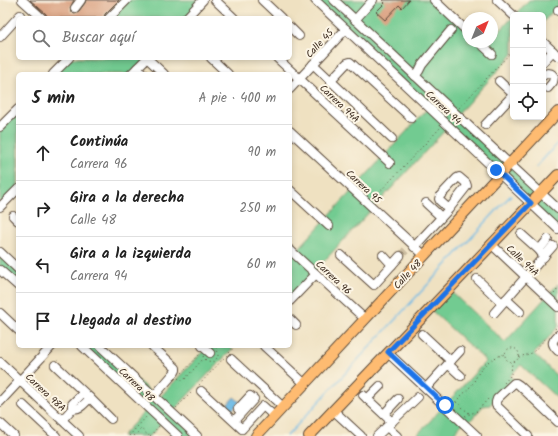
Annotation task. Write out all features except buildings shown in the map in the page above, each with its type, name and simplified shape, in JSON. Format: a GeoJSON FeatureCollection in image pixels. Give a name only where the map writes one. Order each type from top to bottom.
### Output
{"type":"FeatureCollection","features":[{"type":"Feature","properties":{"kind":"main road","name":"Calle 48"},"geometry":{"type":"LineString","coordinates":[[256,436],[558,112]]}},
{"type":"Feature","properties":{"kind":"main road"},"geometry":{"type":"LineString","coordinates":[[309,436],[558,175]]}},
{"type":"Feature","properties":{"kind":"street"},"geometry":{"type":"LineString","coordinates":[[22,0],[40,16]]}},
{"type":"Feature","properties":{"kind":"street"},"geometry":{"type":"LineString","coordinates":[[74,8],[82,0]]}},
{"type":"Feature","properties":{"kind":"street"},"geometry":{"type":"LineString","coordinates":[[111,16],[127,0]]}},
{"type":"Feature","properties":{"kind":"street"},"geometry":{"type":"LineString","coordinates":[[188,16],[203,0]]}},
{"type":"Feature","properties":{"kind":"street"},"geometry":{"type":"LineString","coordinates":[[215,0],[232,16]]}},
{"type":"Feature","properties":{"kind":"street"},"geometry":{"type":"LineString","coordinates":[[262,0],[279,16]]}},
{"type":"Feature","properties":{"kind":"street","name":"Carrera 94"},"geometry":{"type":"LineString","coordinates":[[315,0],[558,229]]}},
{"type":"Feature","properties":{"kind":"street","name":"Carrera 94"},"geometry":{"type":"LineString","coordinates":[[334,0],[541,194],[558,208]]}},
{"type":"Feature","properties":{"kind":"street"},"geometry":{"type":"LineString","coordinates":[[355,20],[373,0]]}},
{"type":"Feature","properties":{"kind":"street"},"geometry":{"type":"LineString","coordinates":[[434,0],[462,26]]}},
{"type":"Feature","properties":{"kind":"street"},"geometry":{"type":"LineString","coordinates":[[497,0],[510,12]]}},
{"type":"Feature","properties":{"kind":"street"},"geometry":{"type":"LineString","coordinates":[[0,37],[16,19]]}},
{"type":"Feature","properties":{"kind":"street"},"geometry":{"type":"LineString","coordinates":[[292,29],[299,36]]}},
{"type":"Feature","properties":{"kind":"street","name":"Calle 45"},"geometry":{"type":"LineString","coordinates":[[292,87],[346,29]]}},
{"type":"Feature","properties":{"kind":"street"},"geometry":{"type":"LineString","coordinates":[[414,76],[451,30]]}},
{"type":"Feature","properties":{"kind":"street"},"geometry":{"type":"LineString","coordinates":[[546,45],[556,53],[546,60]]}},
{"type":"Feature","properties":{"kind":"street"},"geometry":{"type":"LineString","coordinates":[[486,48],[492,54]]}},
{"type":"Feature","properties":{"kind":"street"},"geometry":{"type":"LineString","coordinates":[[55,72],[67,60]]}},
{"type":"Feature","properties":{"kind":"street"},"geometry":{"type":"LineString","coordinates":[[133,72],[145,60]]}},
{"type":"Feature","properties":{"kind":"street"},"geometry":{"type":"LineString","coordinates":[[149,60],[162,72]]}},
{"type":"Feature","properties":{"kind":"street"},"geometry":{"type":"LineString","coordinates":[[213,60],[226,72]]}},
{"type":"Feature","properties":{"kind":"street","name":"Carrera 94A"},"geometry":{"type":"LineString","coordinates":[[279,60],[292,72]]}},
{"type":"Feature","properties":{"kind":"street"},"geometry":{"type":"LineString","coordinates":[[330,81],[347,63],[350,62],[411,118]]}},
{"type":"Feature","properties":{"kind":"street"},"geometry":{"type":"LineString","coordinates":[[313,64],[392,139]]}},
{"type":"Feature","properties":{"kind":"street"},"geometry":{"type":"LineString","coordinates":[[137,68],[145,72]]}},
{"type":"Feature","properties":{"kind":"street","name":"Carrera 94A"},"geometry":{"type":"LineString","coordinates":[[292,72],[390,163]]}},
{"type":"Feature","properties":{"kind":"street"},"geometry":{"type":"LineString","coordinates":[[546,74],[549,72],[554,77],[554,81],[547,88]]}},
{"type":"Feature","properties":{"kind":"street"},"geometry":{"type":"LineString","coordinates":[[499,81],[510,91]]}},
{"type":"Feature","properties":{"kind":"street"},"geometry":{"type":"LineString","coordinates":[[485,125],[510,97]]}},
{"type":"Feature","properties":{"kind":"street"},"geometry":{"type":"LineString","coordinates":[[0,126],[16,111]]}},
{"type":"Feature","properties":{"kind":"street","name":"Carrera 95"},"geometry":{"type":"LineString","coordinates":[[292,133],[369,204],[411,247],[424,255]]}},
{"type":"Feature","properties":{"kind":"street"},"geometry":{"type":"LineString","coordinates":[[1,208],[16,191]]}},
{"type":"Feature","properties":{"kind":"street"},"geometry":{"type":"LineString","coordinates":[[292,192],[329,226]]}},
{"type":"Feature","properties":{"kind":"street"},"geometry":{"type":"LineString","coordinates":[[434,201],[445,213]]}},
{"type":"Feature","properties":{"kind":"street"},"geometry":{"type":"LineString","coordinates":[[426,203],[445,213]]}},
{"type":"Feature","properties":{"kind":"street"},"geometry":{"type":"LineString","coordinates":[[411,247],[445,213]]}},
{"type":"Feature","properties":{"kind":"street"},"geometry":{"type":"LineString","coordinates":[[521,234],[539,250],[544,257]]}},
{"type":"Feature","properties":{"kind":"street"},"geometry":{"type":"LineString","coordinates":[[539,250],[548,239]]}},
{"type":"Feature","properties":{"kind":"street","name":"Calle 94A"},"geometry":{"type":"LineString","coordinates":[[491,244],[558,307]]}},
{"type":"Feature","properties":{"kind":"street"},"geometry":{"type":"LineString","coordinates":[[494,313],[554,246]]}},
{"type":"Feature","properties":{"kind":"street"},"geometry":{"type":"LineString","coordinates":[[1,252],[16,267]]}},
{"type":"Feature","properties":{"kind":"street","name":"Carrera 96"},"geometry":{"type":"LineString","coordinates":[[292,252],[365,319]]}},
{"type":"Feature","properties":{"kind":"street"},"geometry":{"type":"LineString","coordinates":[[341,255],[374,285],[400,256]]}},
{"type":"Feature","properties":{"kind":"street"},"geometry":{"type":"LineString","coordinates":[[382,255],[392,265]]}},
{"type":"Feature","properties":{"kind":"street"},"geometry":{"type":"LineString","coordinates":[[0,270],[16,284]]}},
{"type":"Feature","properties":{"kind":"street"},"geometry":{"type":"LineString","coordinates":[[292,299],[316,274]]}},
{"type":"Feature","properties":{"kind":"street"},"geometry":{"type":"LineString","coordinates":[[476,279],[520,312]]}},
{"type":"Feature","properties":{"kind":"street"},"geometry":{"type":"LineString","coordinates":[[1,315],[16,328]]}},
{"type":"Feature","properties":{"kind":"street"},"geometry":{"type":"LineString","coordinates":[[555,333],[552,344],[558,351]]}},
{"type":"Feature","properties":{"kind":"street"},"geometry":{"type":"LineString","coordinates":[[422,334],[461,376]]}},
{"type":"Feature","properties":{"kind":"street"},"geometry":{"type":"LineString","coordinates":[[0,402],[50,348]]}},
{"type":"Feature","properties":{"kind":"street","name":"Carrera 98"},"geometry":{"type":"LineString","coordinates":[[84,348],[178,436]]}},
{"type":"Feature","properties":{"kind":"street","name":"Carrera 98"},"geometry":{"type":"LineString","coordinates":[[102,348],[196,436]]}},
{"type":"Feature","properties":{"kind":"street"},"geometry":{"type":"LineString","coordinates":[[154,348],[176,368],[177,374],[175,372],[154,396]]}},
{"type":"Feature","properties":{"kind":"street"},"geometry":{"type":"LineString","coordinates":[[266,348],[304,383]]}},
{"type":"Feature","properties":{"kind":"street"},"geometry":{"type":"LineString","coordinates":[[426,388],[460,351]]}},
{"type":"Feature","properties":{"kind":"street"},"geometry":{"type":"LineString","coordinates":[[388,352],[477,436]]}},
{"type":"Feature","properties":{"kind":"street"},"geometry":{"type":"LineString","coordinates":[[231,360],[283,407]]}},
{"type":"Feature","properties":{"kind":"street","name":"Carrera 98A"},"geometry":{"type":"LineString","coordinates":[[0,362],[79,436]]}},
{"type":"Feature","properties":{"kind":"street"},"geometry":{"type":"LineString","coordinates":[[54,365],[111,418]]}},
{"type":"Feature","properties":{"kind":"street"},"geometry":{"type":"LineString","coordinates":[[528,436],[496,406],[498,399],[514,383],[519,385],[558,422]]}},
{"type":"Feature","properties":{"kind":"street"},"geometry":{"type":"LineString","coordinates":[[380,386],[365,397],[384,414],[397,436]]}},
{"type":"Feature","properties":{"kind":"street"},"geometry":{"type":"LineString","coordinates":[[201,391],[242,429],[263,406],[274,416]]}},
{"type":"Feature","properties":{"kind":"street"},"geometry":{"type":"LineString","coordinates":[[62,420],[72,409],[72,404],[81,395]]}},
{"type":"Feature","properties":{"kind":"street"},"geometry":{"type":"LineString","coordinates":[[234,421],[254,400],[250,396],[238,409]]}},
{"type":"Feature","properties":{"kind":"street"},"geometry":{"type":"LineString","coordinates":[[377,436],[418,397]]}},
{"type":"Feature","properties":{"kind":"street"},"geometry":{"type":"LineString","coordinates":[[72,409],[79,408],[90,398]]}},
{"type":"Feature","properties":{"kind":"street"},"geometry":{"type":"LineString","coordinates":[[384,414],[398,399]]}},
{"type":"Feature","properties":{"kind":"street"},"geometry":{"type":"LineString","coordinates":[[23,405],[56,436]]}},
{"type":"Feature","properties":{"kind":"street"},"geometry":{"type":"LineString","coordinates":[[334,410],[361,436]]}},
{"type":"Feature","properties":{"kind":"street"},"geometry":{"type":"LineString","coordinates":[[0,422],[14,436]]}},
{"type":"Feature","properties":{"kind":"path"},"geometry":{"type":"LineString","coordinates":[[454,113],[510,53]]}},
{"type":"Feature","properties":{"kind":"path"},"geometry":{"type":"LineString","coordinates":[[369,204],[445,122]]}},
{"type":"Feature","properties":{"kind":"path"},"geometry":{"type":"LineString","coordinates":[[555,333],[558,325]]}},
{"type":"Feature","properties":{"kind":"path"},"geometry":{"type":"LineString","coordinates":[[512,362],[517,360],[519,357],[532,353],[547,337]]}},
{"type":"Feature","properties":{"kind":"path"},"geometry":{"type":"LineString","coordinates":[[175,409],[233,348]]}},
{"type":"Feature","properties":{"kind":"path"},"geometry":{"type":"LineString","coordinates":[[450,411],[456,401],[475,381],[479,371],[485,364],[506,354],[509,350],[514,349],[518,351],[519,357]]}},
{"type":"Feature","properties":{"kind":"path"},"geometry":{"type":"LineString","coordinates":[[177,374],[181,380],[184,380],[211,351]]}},
{"type":"Feature","properties":{"kind":"path"},"geometry":{"type":"LineString","coordinates":[[506,354],[507,360],[512,362]]}},
{"type":"Feature","properties":{"kind":"path"},"geometry":{"type":"LineString","coordinates":[[500,386],[511,375],[512,362]]}},
{"type":"Feature","properties":{"kind":"path"},"geometry":{"type":"LineString","coordinates":[[459,419],[477,411],[490,398]]}},
{"type":"Feature","properties":{"kind":"path"},"geometry":{"type":"LineString","coordinates":[[456,401],[470,414]]}},
{"type":"Feature","properties":{"kind":"path"},"geometry":{"type":"LineString","coordinates":[[129,436],[152,411]]}},
{"type":"Feature","properties":{"kind":"path"},"geometry":{"type":"LineString","coordinates":[[134,436],[141,429],[149,436],[159,426]]}},
{"type":"Feature","properties":{"kind":"green space"},"geometry":{"type":"Polygon","coordinates":[[[127,0],[203,0],[188,16],[111,16],[127,0]]]}},
{"type":"Feature","properties":{"kind":"green space"},"geometry":{"type":"Polygon","coordinates":[[[315,0],[434,0],[462,26],[462,48],[498,48],[498,33],[510,20],[510,57],[457,115],[558,209],[558,229],[449,126],[314,272],[292,299],[292,256],[429,107],[315,0]]]}},
{"type":"Feature","properties":{"kind":"green space"},"geometry":{"type":"Polygon","coordinates":[[[529,0],[558,0],[558,6],[546,19],[546,12],[518,12],[529,0]]]}},
{"type":"Feature","properties":{"kind":"green space"},"geometry":{"type":"Polygon","coordinates":[[[67,60],[145,60],[133,72],[55,72],[67,60]]]}},
{"type":"Feature","properties":{"kind":"green space"},"geometry":{"type":"Polygon","coordinates":[[[16,111],[16,191],[0,210],[0,127],[16,111]]]}},
{"type":"Feature","properties":{"kind":"green space"},"geometry":{"type":"Polygon","coordinates":[[[0,249],[16,267],[16,284],[0,270],[0,249]]]}},
{"type":"Feature","properties":{"kind":"green space"},"geometry":{"type":"Polygon","coordinates":[[[558,284],[558,327],[534,354],[558,377],[558,399],[521,365],[510,376],[513,379],[490,405],[483,406],[470,421],[463,423],[451,436],[416,436],[486,361],[430,309],[448,289],[505,342],[558,284]]]}},
{"type":"Feature","properties":{"kind":"green space"},"geometry":{"type":"Polygon","coordinates":[[[84,348],[102,348],[158,399],[206,348],[233,348],[172,412],[197,436],[178,436],[163,422],[150,436],[122,436],[148,408],[84,348]]]}},
{"type":"Feature","properties":{"kind":"water"},"geometry":{"type":"Polygon","coordinates":[[[234,397],[240,402],[232,410],[227,405],[234,397]]]}},
{"type":"Feature","properties":{"kind":"waterway"},"geometry":{"type":"LineString","coordinates":[[536,167],[558,143]]}},
{"type":"Feature","properties":{"kind":"waterway"},"geometry":{"type":"LineString","coordinates":[[287,436],[511,195]]}},
{"type":"Feature","properties":{"kind":"tunnel"},"geometry":{"type":"LineString","coordinates":[[400,256],[406,250]]}},
{"type":"Feature","properties":{"kind":"route"},"geometry":{"type":"LineString","coordinates":[[445,405],[388,352],[531,203],[496,170]]}}]}
